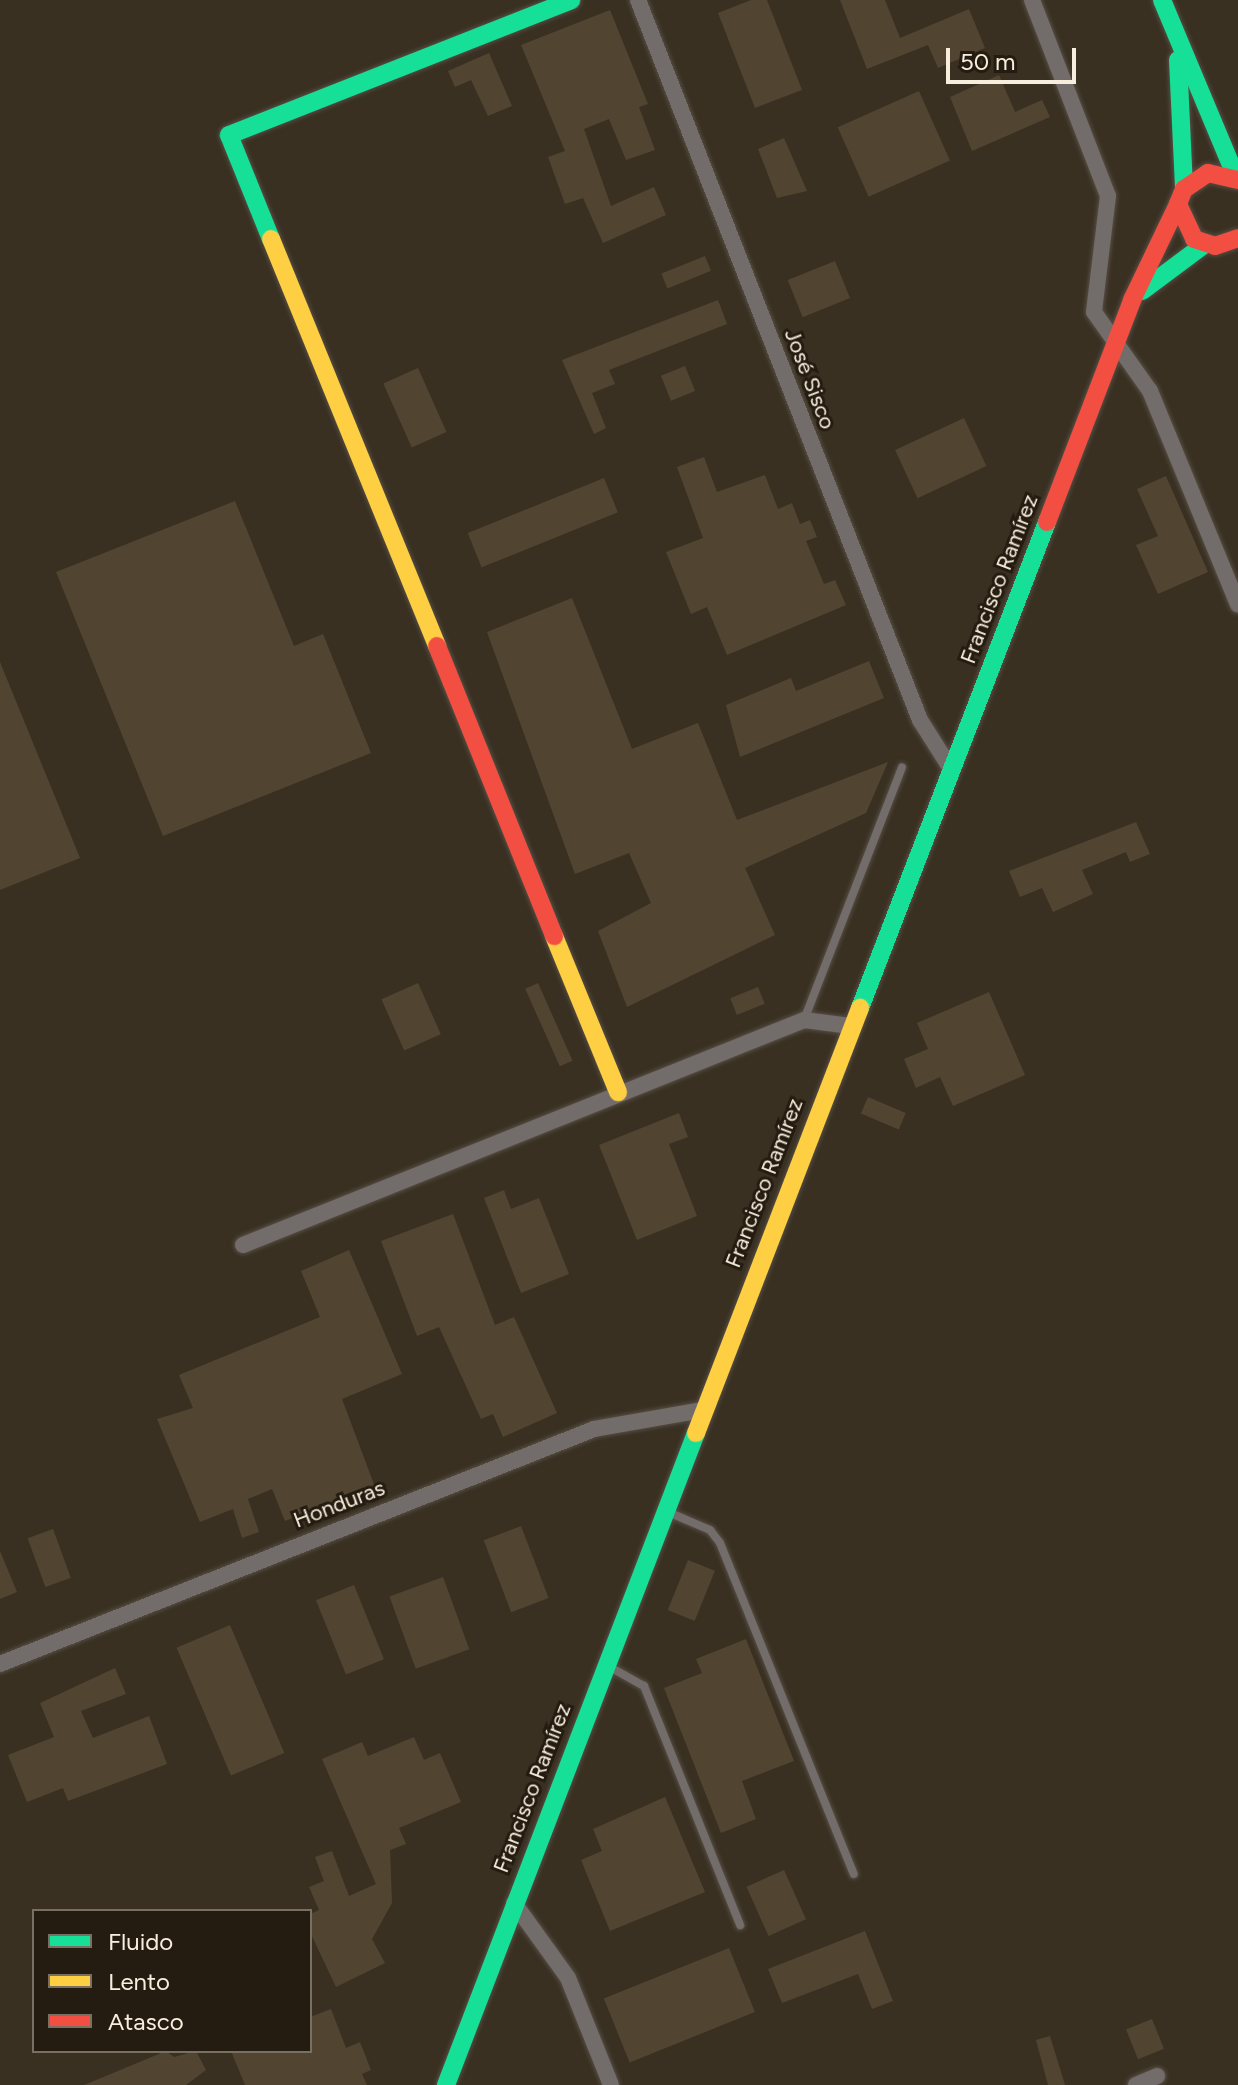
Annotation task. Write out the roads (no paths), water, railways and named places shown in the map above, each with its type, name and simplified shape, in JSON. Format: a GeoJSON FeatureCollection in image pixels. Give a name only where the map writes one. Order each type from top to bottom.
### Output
{"type":"FeatureCollection","features":[{"type":"Feature","properties":{"kind":"street"},"geometry":{"type":"LineString","coordinates":[[571,0],[229,135],[618,1092]]}},
{"type":"Feature","properties":{"kind":"street","name":"José Sisco"},"geometry":{"type":"LineString","coordinates":[[638,0],[920,720],[951,769]]}},
{"type":"Feature","properties":{"kind":"street"},"geometry":{"type":"LineString","coordinates":[[1032,0],[1108,196],[1094,312],[1115,347],[1150,391],[1238,605]]}},
{"type":"Feature","properties":{"kind":"street"},"geometry":{"type":"LineString","coordinates":[[1162,0],[1237,180]]}},
{"type":"Feature","properties":{"kind":"street"},"geometry":{"type":"LineString","coordinates":[[1173,27],[1187,134],[1181,197],[1185,229],[1205,244],[1234,244]]}},
{"type":"Feature","properties":{"kind":"street"},"geometry":{"type":"LineString","coordinates":[[1181,197],[1208,173],[1237,180]]}},
{"type":"Feature","properties":{"kind":"street","name":"Francisco Ramírez"},"geometry":{"type":"LineString","coordinates":[[446,2085],[663,1511],[1132,300],[1181,197]]}},
{"type":"Feature","properties":{"kind":"street","name":"Francisco Ramírez"},"geometry":{"type":"LineString","coordinates":[[1132,300],[1184,253],[1205,244]]}},
{"type":"Feature","properties":{"kind":"street"},"geometry":{"type":"LineString","coordinates":[[243,1245],[618,1092],[804,1020],[851,1026]]}},
{"type":"Feature","properties":{"kind":"street","name":"Honduras"},"geometry":{"type":"LineString","coordinates":[[0,1664],[594,1429],[702,1410]]}},
{"type":"Feature","properties":{"kind":"street"},"geometry":{"type":"LineString","coordinates":[[514,1903],[568,1978],[611,2085]]}},
{"type":"Feature","properties":{"kind":"street"},"geometry":{"type":"LineString","coordinates":[[1136,2085],[1157,2076]]}},
{"type":"Feature","properties":{"kind":"lane"},"geometry":{"type":"LineString","coordinates":[[804,1020],[902,767]]}},
{"type":"Feature","properties":{"kind":"lane"},"geometry":{"type":"LineString","coordinates":[[663,1511],[710,1530],[720,1543],[854,1874]]}},
{"type":"Feature","properties":{"kind":"lane"},"geometry":{"type":"LineString","coordinates":[[605,1665],[644,1686],[740,1925]]}}]}
